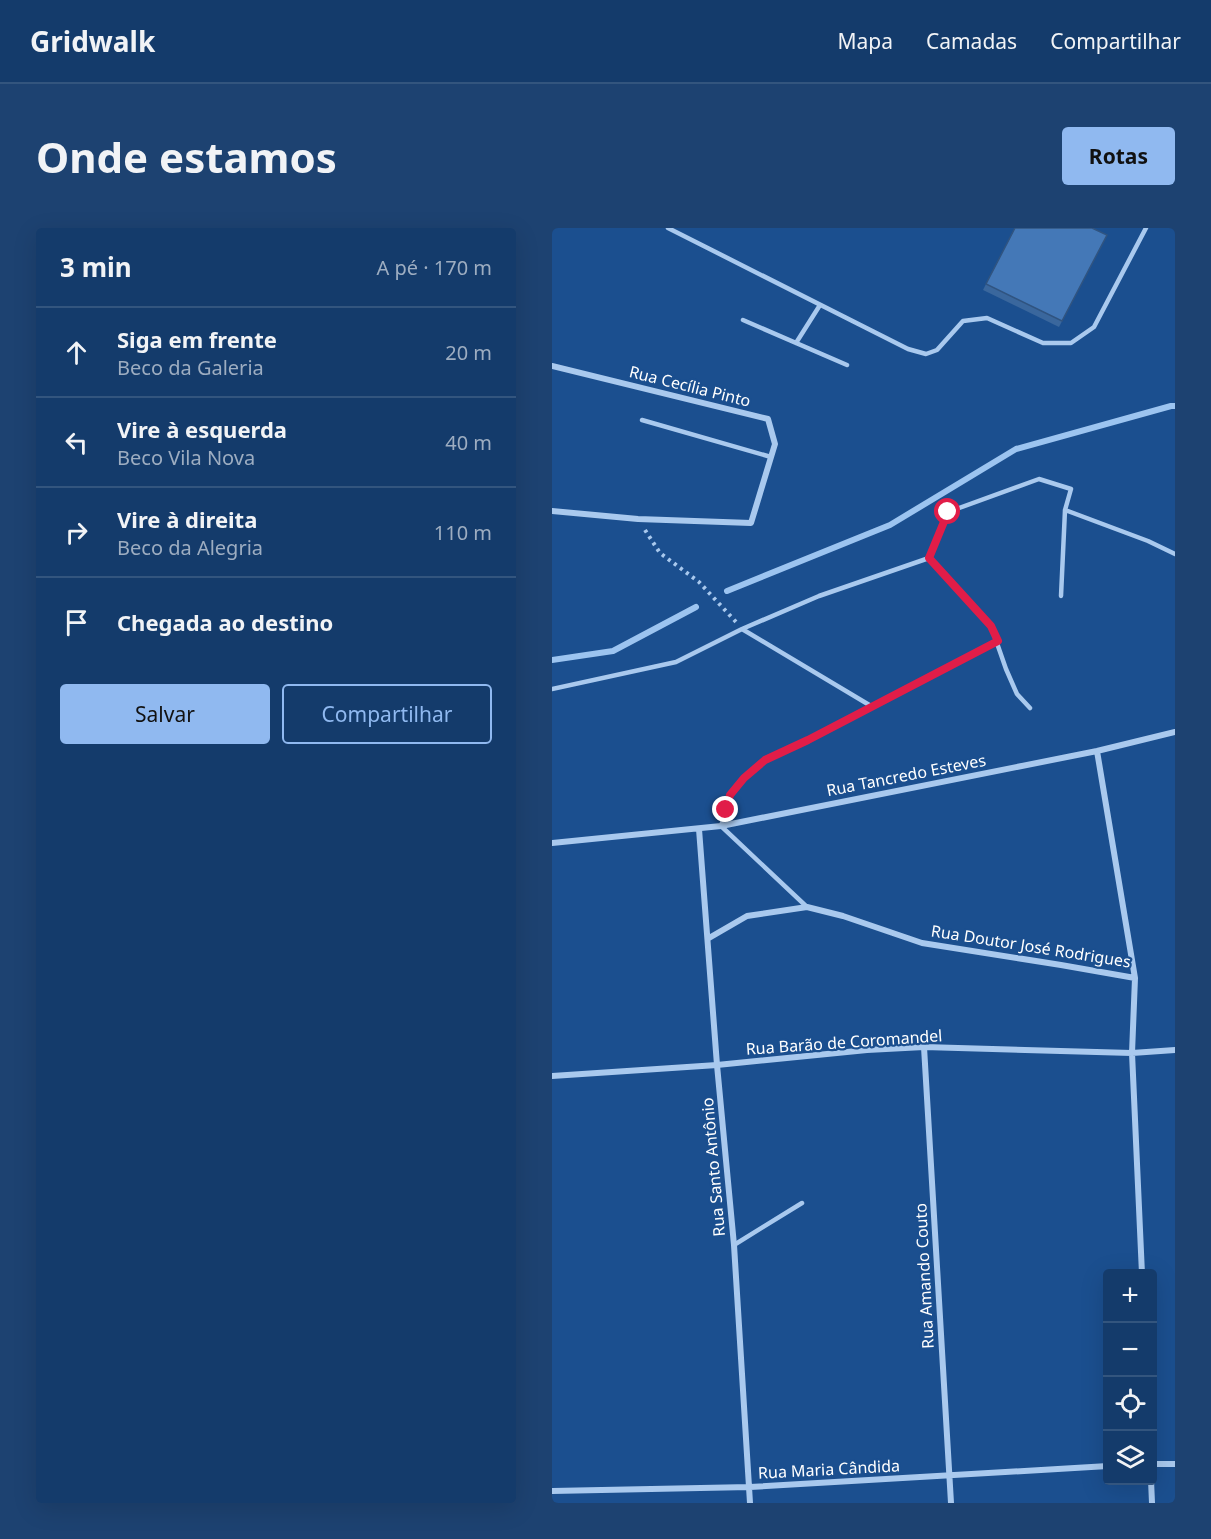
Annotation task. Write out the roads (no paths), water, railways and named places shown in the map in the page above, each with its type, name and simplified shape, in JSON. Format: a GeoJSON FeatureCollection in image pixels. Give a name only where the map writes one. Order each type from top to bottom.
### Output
{"type":"FeatureCollection","features":[{"type":"Feature","properties":{"kind":"street","name":"Rua Cecília Pinto"},"geometry":{"type":"LineString","coordinates":[[552,366],[768,419],[775,444],[751,523],[638,519],[552,511]]}},
{"type":"Feature","properties":{"kind":"street","name":"Rua Tancredo Esteves"},"geometry":{"type":"LineString","coordinates":[[552,843],[722,826],[1097,751],[1175,732]]}},
{"type":"Feature","properties":{"kind":"street","name":"Rua Doutor José Rodrigues"},"geometry":{"type":"LineString","coordinates":[[709,938],[747,916],[807,908],[843,916],[922,943],[1061,964],[1135,978],[1097,751]]}},
{"type":"Feature","properties":{"kind":"street","name":"Rua Santo Antônio"},"geometry":{"type":"LineString","coordinates":[[699,829],[717,1065],[734,1245],[750,1503]]}},
{"type":"Feature","properties":{"kind":"street"},"geometry":{"type":"LineString","coordinates":[[1135,978],[1132,1053],[1142,1269]]}},
{"type":"Feature","properties":{"kind":"street","name":"Rua Barão de Coromandel"},"geometry":{"type":"LineString","coordinates":[[552,1076],[717,1065],[867,1050],[924,1047],[1132,1053],[1175,1050]]}},
{"type":"Feature","properties":{"kind":"street","name":"Rua Amando Couto"},"geometry":{"type":"LineString","coordinates":[[924,1047],[951,1503]]}},
{"type":"Feature","properties":{"kind":"street"},"geometry":{"type":"LineString","coordinates":[[1157,1464],[1175,1464]]}},
{"type":"Feature","properties":{"kind":"street","name":"Rua Maria Cândida"},"geometry":{"type":"LineString","coordinates":[[552,1491],[750,1487],[1103,1466]]}},
{"type":"Feature","properties":{"kind":"street"},"geometry":{"type":"LineString","coordinates":[[1151,1485],[1152,1503]]}},
{"type":"Feature","properties":{"kind":"lane"},"geometry":{"type":"LineString","coordinates":[[668,228],[908,349],[926,354],[937,350],[963,321],[987,318],[1042,343],[1071,343],[1094,327],[1146,228]]}},
{"type":"Feature","properties":{"kind":"lane"},"geometry":{"type":"LineString","coordinates":[[796,343],[820,305]]}},
{"type":"Feature","properties":{"kind":"lane"},"geometry":{"type":"LineString","coordinates":[[743,320],[846,365]]}},
{"type":"Feature","properties":{"kind":"lane"},"geometry":{"type":"LineString","coordinates":[[642,420],[771,457]]}},
{"type":"Feature","properties":{"kind":"lane"},"geometry":{"type":"LineString","coordinates":[[552,689],[676,662],[742,628],[819,596],[929,558],[948,512],[1039,479],[1071,489],[1065,510],[1061,596]]}},
{"type":"Feature","properties":{"kind":"lane"},"geometry":{"type":"LineString","coordinates":[[1065,510],[1148,541],[1175,554]]}},
{"type":"Feature","properties":{"kind":"lane"},"geometry":{"type":"LineString","coordinates":[[929,558],[991,626],[1017,694],[1030,708]]}},
{"type":"Feature","properties":{"kind":"lane"},"geometry":{"type":"LineString","coordinates":[[742,628],[871,706]]}},
{"type":"Feature","properties":{"kind":"lane"},"geometry":{"type":"LineString","coordinates":[[807,908],[722,826],[730,795],[744,778],[765,760],[998,641]]}},
{"type":"Feature","properties":{"kind":"lane"},"geometry":{"type":"LineString","coordinates":[[734,1245],[802,1203]]}},
{"type":"Feature","properties":{"kind":"waterway"},"geometry":{"type":"LineString","coordinates":[[727,591],[890,525],[1016,449],[1175,406]]}},
{"type":"Feature","properties":{"kind":"waterway"},"geometry":{"type":"LineString","coordinates":[[552,660],[613,651],[696,607]]}}]}
